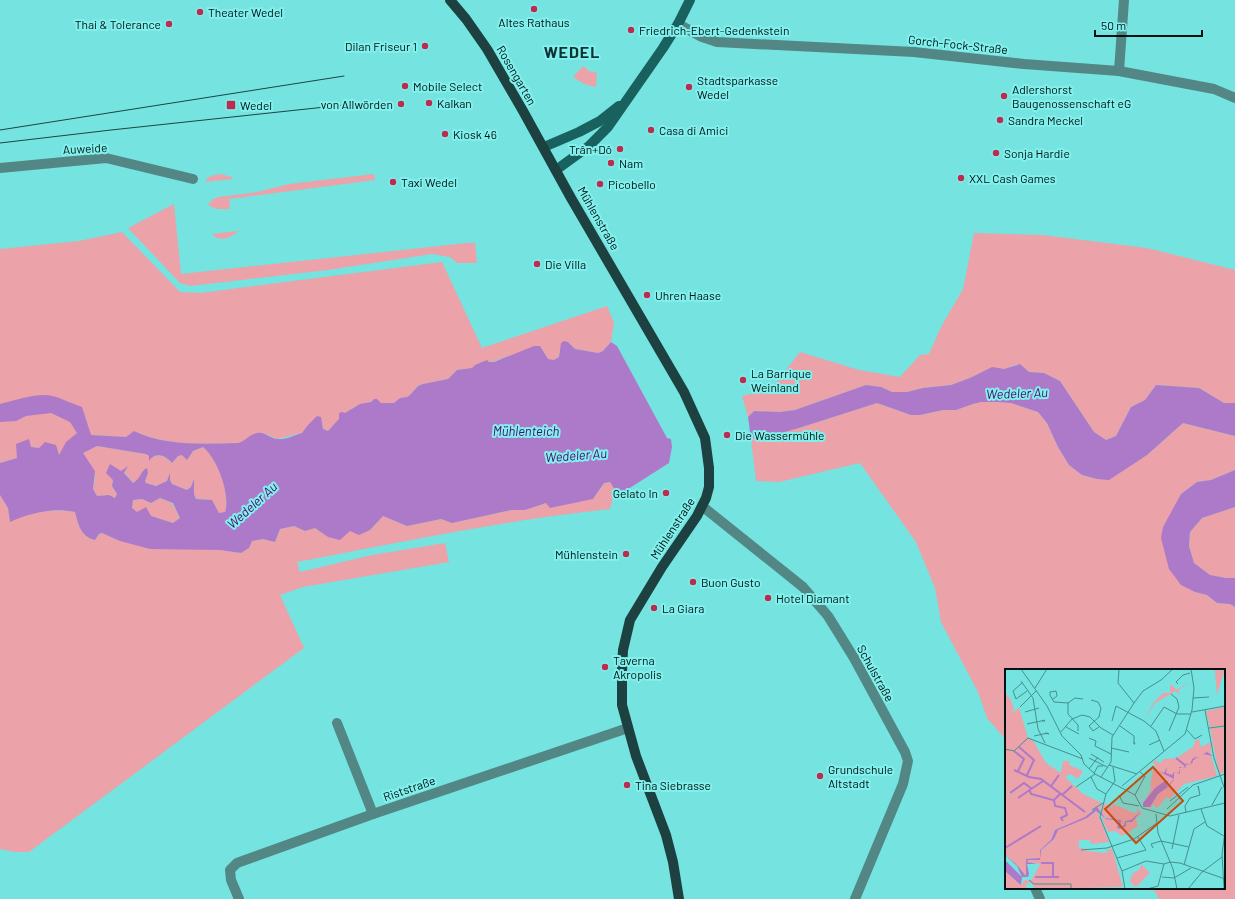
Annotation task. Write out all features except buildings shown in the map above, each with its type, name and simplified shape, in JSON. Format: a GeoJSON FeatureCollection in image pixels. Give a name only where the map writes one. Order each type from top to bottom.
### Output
{"type":"FeatureCollection","features":[{"type":"Feature","properties":{"kind":"main road","name":"Rosengarten"},"geometry":{"type":"LineString","coordinates":[[450,0],[466,19],[487,49],[544,147]]}},
{"type":"Feature","properties":{"kind":"main road","name":"Mühlenstraße"},"geometry":{"type":"LineString","coordinates":[[544,147],[571,198],[684,392],[705,438],[709,468],[709,487],[702,506],[697,516],[662,567],[630,620],[623,650],[622,705],[636,756],[666,835],[673,862],[679,899]]}},
{"type":"Feature","properties":{"kind":"street"},"geometry":{"type":"LineString","coordinates":[[556,170],[570,161],[601,135],[627,100],[678,24],[690,0]]}},
{"type":"Feature","properties":{"kind":"street"},"geometry":{"type":"LineString","coordinates":[[1119,71],[1124,0]]}},
{"type":"Feature","properties":{"kind":"street","name":"Gorch-Fock-Straße"},"geometry":{"type":"LineString","coordinates":[[678,24],[702,37],[717,42],[914,52],[1024,64],[1119,71],[1214,90],[1235,98]]}},
{"type":"Feature","properties":{"kind":"street"},"geometry":{"type":"LineString","coordinates":[[544,147],[600,121],[627,100]]}},
{"type":"Feature","properties":{"kind":"street","name":"Auweide"},"geometry":{"type":"LineString","coordinates":[[0,168],[106,158],[193,179]]}},
{"type":"Feature","properties":{"kind":"street","name":"Schulstraße"},"geometry":{"type":"LineString","coordinates":[[702,506],[804,587],[828,616],[854,658],[906,752],[908,761],[903,784],[854,899]]}},
{"type":"Feature","properties":{"kind":"street"},"geometry":{"type":"LineString","coordinates":[[337,723],[373,814]]}},
{"type":"Feature","properties":{"kind":"street","name":"Riststraße"},"geometry":{"type":"LineString","coordinates":[[239,899],[231,880],[230,870],[237,863],[373,814],[628,728]]}},
{"type":"Feature","properties":{"kind":"street"},"geometry":{"type":"LineString","coordinates":[[1035,889],[1040,899]]}},
{"type":"Feature","properties":{"kind":"shaded area"},"geometry":{"type":"Polygon","coordinates":[[[583,66],[589,71],[597,73],[596,87],[584,84],[573,77],[583,66]]]}},
{"type":"Feature","properties":{"kind":"shaded area"},"geometry":{"type":"Polygon","coordinates":[[[220,174],[232,177],[233,179],[205,182],[209,177],[220,174]]]}},
{"type":"Feature","properties":{"kind":"shaded area"},"geometry":{"type":"Polygon","coordinates":[[[374,174],[375,180],[229,199],[230,209],[216,209],[208,205],[213,199],[219,197],[257,192],[289,184],[374,174]]]}},
{"type":"Feature","properties":{"kind":"shaded area"},"geometry":{"type":"Polygon","coordinates":[[[174,204],[181,274],[467,243],[475,243],[477,263],[457,263],[450,257],[432,254],[328,270],[190,286],[180,283],[128,228],[174,204]]]}},
{"type":"Feature","properties":{"kind":"shaded area"},"geometry":{"type":"Polygon","coordinates":[[[239,231],[232,236],[222,239],[215,237],[212,234],[239,231]]]}},
{"type":"Feature","properties":{"kind":"shaded area"},"geometry":{"type":"Polygon","coordinates":[[[122,232],[180,292],[200,293],[442,262],[482,348],[607,306],[614,323],[611,342],[603,351],[598,353],[575,349],[569,343],[559,353],[559,357],[554,360],[548,359],[540,346],[473,368],[457,370],[448,379],[418,386],[410,395],[400,398],[394,403],[381,403],[374,399],[354,407],[328,431],[323,429],[322,422],[308,425],[302,433],[277,439],[266,434],[248,437],[244,442],[212,444],[171,442],[146,436],[134,431],[126,437],[91,435],[59,455],[40,448],[30,447],[29,439],[17,458],[0,463],[0,249],[79,241],[122,232]]]}},
{"type":"Feature","properties":{"kind":"shaded area"},"geometry":{"type":"Polygon","coordinates":[[[974,233],[1043,235],[1147,248],[1235,270],[1235,403],[1224,403],[1199,388],[1156,385],[1145,400],[1131,407],[1116,436],[1106,440],[1094,432],[1060,381],[1044,373],[1029,372],[1019,364],[1004,369],[984,371],[951,385],[923,388],[907,392],[892,392],[881,387],[866,385],[795,410],[780,412],[754,411],[748,417],[742,396],[771,389],[800,352],[859,370],[900,377],[920,355],[929,354],[941,327],[963,289],[974,233]]]}},
{"type":"Feature","properties":{"kind":"shaded area"},"geometry":{"type":"Polygon","coordinates":[[[981,402],[1011,403],[1038,412],[1047,423],[1058,447],[1069,465],[1082,475],[1097,479],[1147,455],[1183,423],[1235,436],[1235,470],[1211,480],[1197,482],[1181,494],[1195,592],[1207,595],[1217,603],[1230,604],[1235,607],[1235,899],[1159,899],[1154,889],[1225,889],[1225,669],[1005,669],[1005,739],[987,718],[978,692],[941,622],[935,588],[916,542],[860,463],[779,482],[756,481],[751,439],[762,434],[781,433],[877,403],[911,415],[920,415],[943,410],[956,410],[981,402]]]}},
{"type":"Feature","properties":{"kind":"shaded area"},"geometry":{"type":"Polygon","coordinates":[[[97,446],[146,454],[149,456],[149,460],[155,456],[161,456],[167,458],[172,463],[178,456],[182,455],[187,460],[193,451],[203,447],[214,459],[222,477],[226,496],[225,512],[219,514],[212,500],[197,499],[194,494],[193,481],[191,487],[187,490],[172,484],[170,475],[166,482],[161,485],[146,483],[145,481],[148,473],[143,470],[139,480],[133,483],[124,472],[128,466],[113,480],[112,486],[117,494],[115,498],[109,495],[97,496],[93,489],[95,478],[82,453],[97,446]]]}},
{"type":"Feature","properties":{"kind":"shaded area"},"geometry":{"type":"Polygon","coordinates":[[[611,482],[615,490],[610,509],[492,525],[297,562],[300,572],[372,555],[445,543],[449,562],[303,587],[280,595],[304,648],[29,852],[15,852],[0,849],[0,495],[8,508],[10,521],[42,512],[75,512],[83,533],[95,540],[99,534],[102,533],[120,541],[241,553],[249,548],[252,541],[263,539],[275,542],[280,529],[294,526],[305,531],[315,528],[328,537],[350,531],[370,530],[383,516],[407,526],[441,519],[452,523],[511,510],[525,510],[546,503],[593,499],[604,483],[611,482]]]}},
{"type":"Feature","properties":{"kind":"shaded area"},"geometry":{"type":"Polygon","coordinates":[[[160,498],[172,503],[180,518],[173,523],[137,512],[132,508],[133,500],[142,499],[151,503],[160,498]]]}},
{"type":"Feature","properties":{"kind":"shaded area"},"geometry":{"type":"Polygon","coordinates":[[[1235,507],[1235,578],[1210,575],[1194,563],[1189,546],[1190,532],[1202,518],[1235,507]]]}},
{"type":"Feature","properties":{"kind":"water","name":"Mühlenteich"},"geometry":{"type":"Polygon","coordinates":[[[564,341],[568,342],[575,349],[598,353],[603,351],[611,342],[617,346],[667,438],[671,439],[672,447],[669,463],[614,498],[615,490],[610,482],[604,483],[593,499],[550,508],[546,503],[525,510],[511,510],[452,523],[441,519],[407,526],[383,516],[370,530],[359,535],[350,531],[340,540],[328,537],[315,528],[305,531],[294,526],[280,529],[275,542],[263,539],[252,541],[249,548],[241,553],[220,550],[150,549],[120,541],[102,533],[99,534],[95,540],[83,533],[75,512],[58,510],[42,512],[10,522],[8,508],[0,495],[0,463],[17,458],[16,444],[29,439],[31,447],[39,448],[45,442],[56,445],[59,455],[66,442],[77,433],[70,422],[51,413],[26,416],[16,421],[0,422],[0,404],[11,401],[40,395],[50,395],[82,407],[91,435],[126,437],[134,431],[146,436],[171,442],[199,444],[238,443],[257,433],[265,434],[275,439],[281,439],[302,433],[317,416],[321,417],[323,429],[328,431],[339,419],[339,413],[345,413],[360,404],[371,402],[374,399],[377,399],[381,403],[394,403],[400,398],[410,395],[418,386],[448,379],[457,370],[472,368],[475,365],[487,360],[489,362],[494,362],[534,346],[540,346],[548,359],[554,360],[559,357],[561,343],[564,341]],[[97,446],[83,453],[95,471],[93,489],[97,496],[109,495],[115,498],[117,494],[112,486],[113,480],[106,473],[110,464],[121,471],[128,466],[124,473],[133,483],[147,468],[148,473],[145,481],[146,483],[156,486],[167,481],[170,473],[170,480],[172,484],[187,490],[191,487],[194,479],[194,494],[196,499],[212,500],[219,513],[225,512],[226,496],[222,477],[213,459],[203,447],[193,451],[187,460],[182,455],[178,456],[172,463],[167,458],[158,455],[149,461],[149,456],[146,454],[97,446]],[[160,498],[151,503],[142,499],[133,500],[132,508],[137,512],[146,507],[151,516],[173,523],[180,518],[173,503],[160,498]]]}},
{"type":"Feature","properties":{"kind":"water","name":"Wedeler Au"},"geometry":{"type":"Polygon","coordinates":[[[1020,364],[1029,372],[1044,373],[1060,381],[1094,432],[1106,440],[1116,436],[1131,407],[1145,400],[1156,385],[1199,388],[1224,403],[1235,403],[1235,436],[1183,423],[1147,455],[1109,480],[1097,479],[1082,475],[1069,465],[1058,447],[1047,423],[1038,412],[1011,403],[981,402],[956,410],[943,410],[920,415],[911,415],[877,403],[799,428],[781,433],[762,434],[751,439],[748,417],[754,411],[780,412],[795,410],[866,385],[881,387],[892,392],[907,392],[923,388],[951,385],[970,378],[992,367],[1004,369],[1020,364]]]}},
{"type":"Feature","properties":{"kind":"water"},"geometry":{"type":"Polygon","coordinates":[[[1235,470],[1235,507],[1202,518],[1190,532],[1189,546],[1194,563],[1210,575],[1235,578],[1235,607],[1230,604],[1217,603],[1207,595],[1195,592],[1181,585],[1169,569],[1161,538],[1163,527],[1181,494],[1197,482],[1211,480],[1235,470]]]}},
{"type":"Feature","properties":{"kind":"tram line"},"geometry":{"type":"LineString","coordinates":[[0,130],[344,76]]}},
{"type":"Feature","properties":{"kind":"tram line"},"geometry":{"type":"LineString","coordinates":[[0,143],[344,105]]}},
{"type":"Feature","properties":{"kind":"place","name":"Altes Rathaus"},"geometry":{"type":"Point","coordinates":[534,9]}},
{"type":"Feature","properties":{"kind":"place","name":"Theater Wedel"},"geometry":{"type":"Point","coordinates":[200,12]}},
{"type":"Feature","properties":{"kind":"place","name":"Thai & Tolerance"},"geometry":{"type":"Point","coordinates":[169,24]}},
{"type":"Feature","properties":{"kind":"place","name":"Friedrich-Ebert-Gedenkstein"},"geometry":{"type":"Point","coordinates":[631,30]}},
{"type":"Feature","properties":{"kind":"place","name":"Dilan Friseur 1"},"geometry":{"type":"Point","coordinates":[425,46]}},
{"type":"Feature","properties":{"kind":"place","name":"Mobile Select"},"geometry":{"type":"Point","coordinates":[405,86]}},
{"type":"Feature","properties":{"kind":"place","name":"Stadtsparkasse Wedel"},"geometry":{"type":"Point","coordinates":[689,87]}},
{"type":"Feature","properties":{"kind":"place","name":"Adlershorst Baugenossenschaft eG"},"geometry":{"type":"Point","coordinates":[1004,96]}},
{"type":"Feature","properties":{"kind":"place","name":"Kalkan"},"geometry":{"type":"Point","coordinates":[429,103]}},
{"type":"Feature","properties":{"kind":"place","name":"von Allwörden"},"geometry":{"type":"Point","coordinates":[401,104]}},
{"type":"Feature","properties":{"kind":"place","name":"Wedel"},"geometry":{"type":"Point","coordinates":[231,105]}},
{"type":"Feature","properties":{"kind":"place","name":"Sandra Meckel"},"geometry":{"type":"Point","coordinates":[1000,120]}},
{"type":"Feature","properties":{"kind":"place","name":"Casa di Amici"},"geometry":{"type":"Point","coordinates":[651,130]}},
{"type":"Feature","properties":{"kind":"place","name":"Kiosk 46"},"geometry":{"type":"Point","coordinates":[445,134]}},
{"type":"Feature","properties":{"kind":"place","name":"Trân+Dô"},"geometry":{"type":"Point","coordinates":[620,149]}},
{"type":"Feature","properties":{"kind":"place","name":"Sonja Hardie"},"geometry":{"type":"Point","coordinates":[996,153]}},
{"type":"Feature","properties":{"kind":"place","name":"Nam"},"geometry":{"type":"Point","coordinates":[611,163]}},
{"type":"Feature","properties":{"kind":"place","name":"XXL Cash Games"},"geometry":{"type":"Point","coordinates":[961,178]}},
{"type":"Feature","properties":{"kind":"place","name":"Taxi Wedel"},"geometry":{"type":"Point","coordinates":[393,182]}},
{"type":"Feature","properties":{"kind":"place","name":"Picobello"},"geometry":{"type":"Point","coordinates":[600,184]}},
{"type":"Feature","properties":{"kind":"place","name":"Die Villa"},"geometry":{"type":"Point","coordinates":[537,264]}},
{"type":"Feature","properties":{"kind":"place","name":"Uhren Haase"},"geometry":{"type":"Point","coordinates":[647,295]}},
{"type":"Feature","properties":{"kind":"place","name":"La Barrique Weinland"},"geometry":{"type":"Point","coordinates":[743,380]}},
{"type":"Feature","properties":{"kind":"place","name":"Die Wassermühle"},"geometry":{"type":"Point","coordinates":[727,435]}},
{"type":"Feature","properties":{"kind":"place","name":"Gelato In"},"geometry":{"type":"Point","coordinates":[666,493]}},
{"type":"Feature","properties":{"kind":"place","name":"Mühlenstein"},"geometry":{"type":"Point","coordinates":[626,554]}},
{"type":"Feature","properties":{"kind":"place","name":"Buon Gusto"},"geometry":{"type":"Point","coordinates":[693,582]}},
{"type":"Feature","properties":{"kind":"place","name":"Hotel Diamant"},"geometry":{"type":"Point","coordinates":[768,598]}},
{"type":"Feature","properties":{"kind":"place","name":"La Giara"},"geometry":{"type":"Point","coordinates":[654,608]}},
{"type":"Feature","properties":{"kind":"place","name":"Taverna Akropolis"},"geometry":{"type":"Point","coordinates":[605,667]}},
{"type":"Feature","properties":{"kind":"place","name":"Grundschule Altstadt"},"geometry":{"type":"Point","coordinates":[820,776]}},
{"type":"Feature","properties":{"kind":"place","name":"Tina Siebrasse"},"geometry":{"type":"Point","coordinates":[627,785]}},
{"type":"Feature","properties":{"kind":"district","name":"WEDEL"},"geometry":{"type":"Point","coordinates":[572,51]}}]}
